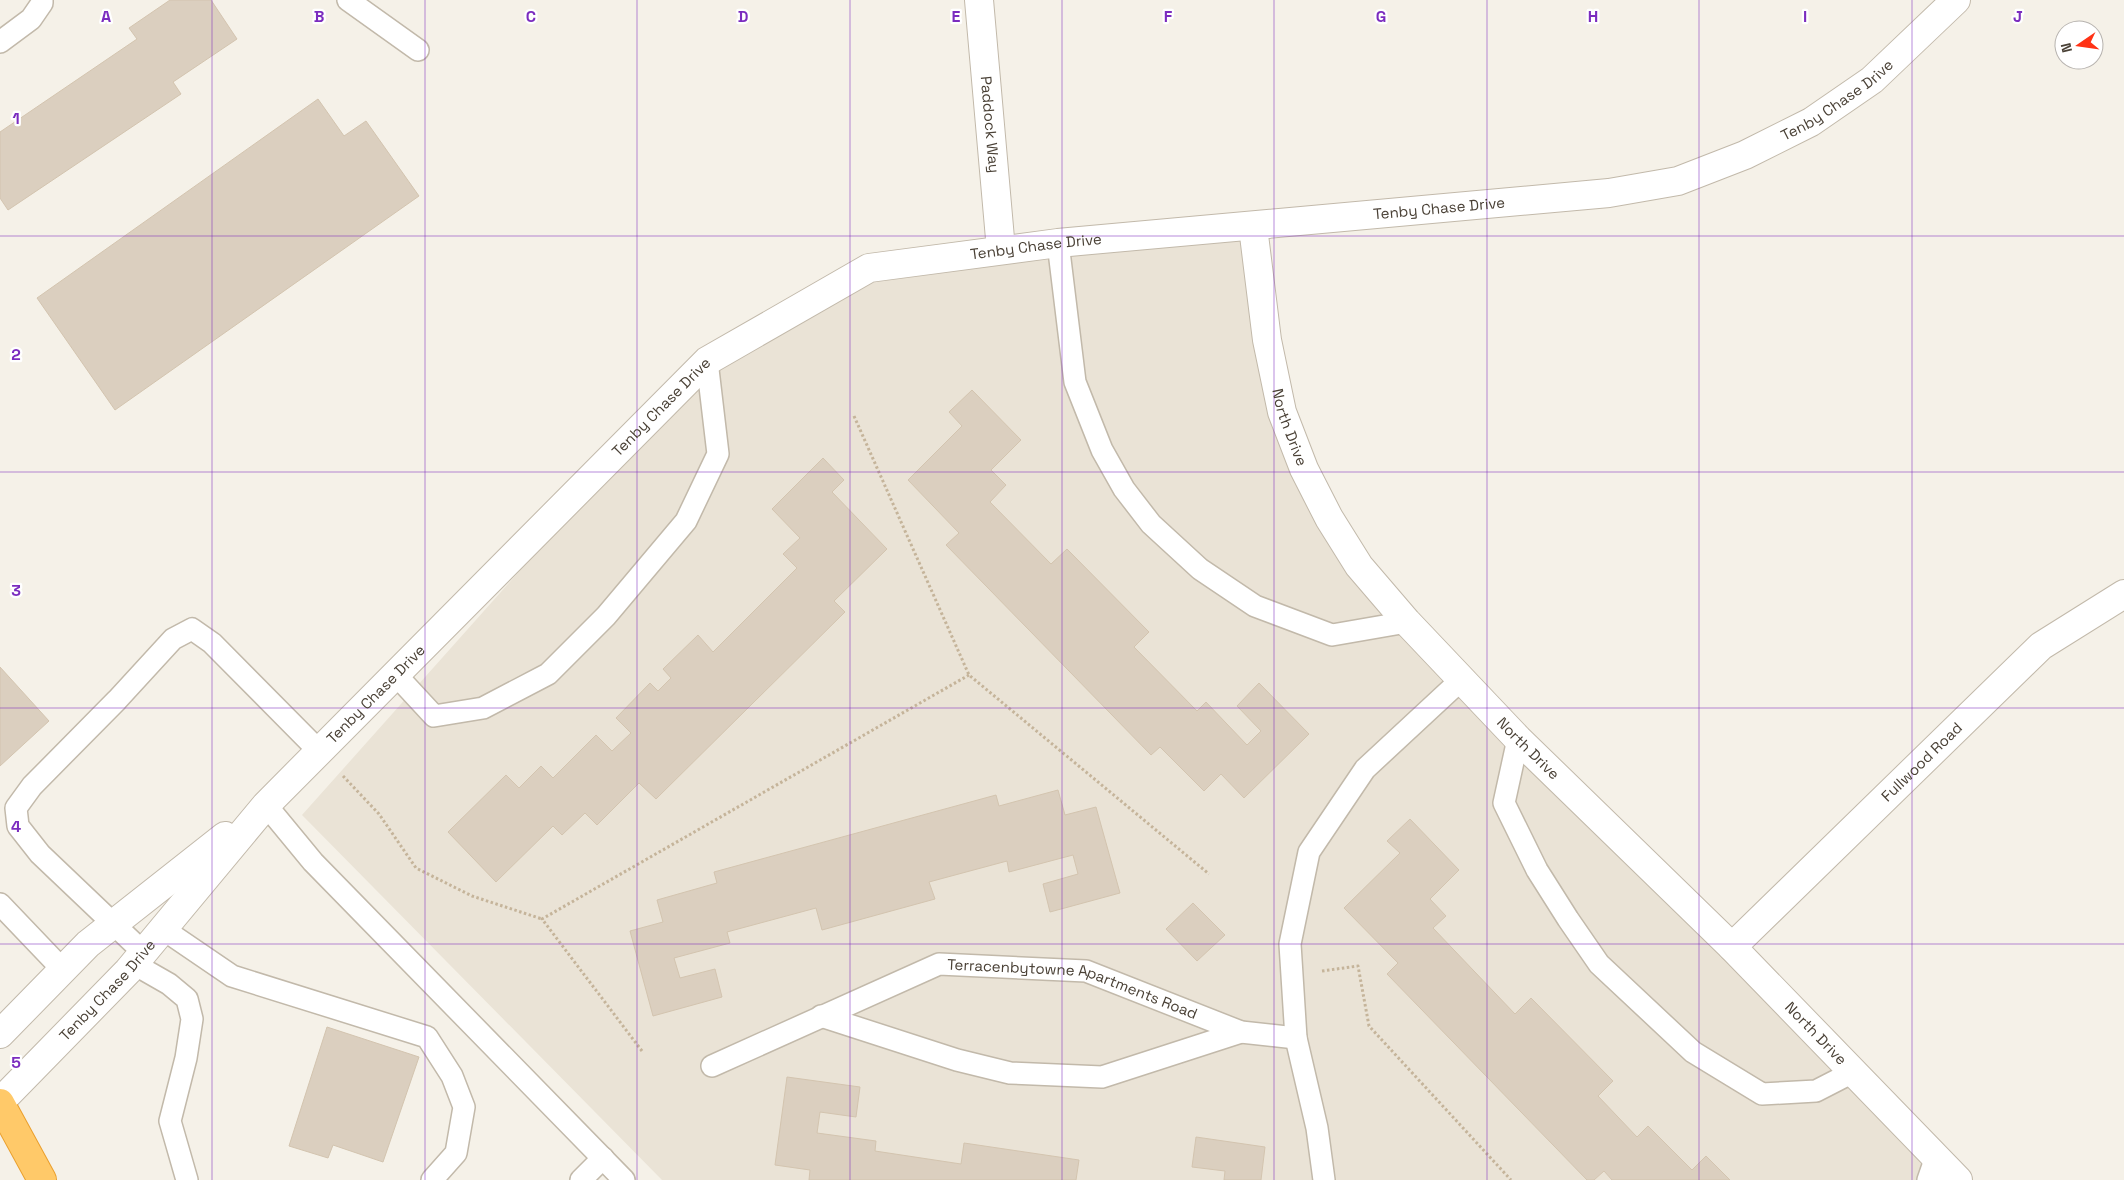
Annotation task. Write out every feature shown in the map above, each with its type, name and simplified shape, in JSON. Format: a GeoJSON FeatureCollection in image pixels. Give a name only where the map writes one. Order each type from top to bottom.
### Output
{"type":"FeatureCollection","features":[{"type":"Feature","properties":{"kind":"highway"},"geometry":{"type":"LineString","coordinates":[[0,1103],[42,1180]]}},
{"type":"Feature","properties":{"kind":"street","name":"Paddock Way"},"geometry":{"type":"LineString","coordinates":[[979,0],[1001,250]]}},
{"type":"Feature","properties":{"kind":"street","name":"Tenby Chase Drive"},"geometry":{"type":"LineString","coordinates":[[0,1103],[138,958],[266,805],[707,361],[869,268],[1058,243],[1609,194],[1678,181],[1745,155],[1811,122],[1872,80],[1956,0]]}},
{"type":"Feature","properties":{"kind":"street","name":"North Drive"},"geometry":{"type":"LineString","coordinates":[[1253,227],[1267,340],[1282,412],[1304,469],[1329,518],[1359,566],[1407,622],[1518,739],[1732,947],[1853,1072],[1932,1168],[1958,1180]]}},
{"type":"Feature","properties":{"kind":"street","name":"Fullwood Road"},"geometry":{"type":"LineString","coordinates":[[1732,947],[2041,646],[2124,594]]}},
{"type":"Feature","properties":{"kind":"street","name":"Tenby Chase Drive"},"geometry":{"type":"LineString","coordinates":[[1,1030],[88,944],[266,805]]}},
{"type":"Feature","properties":{"kind":"lane"},"geometry":{"type":"LineString","coordinates":[[0,42],[31,19],[42,3],[42,0]]}},
{"type":"Feature","properties":{"kind":"lane"},"geometry":{"type":"LineString","coordinates":[[348,0],[418,50]]}},
{"type":"Feature","properties":{"kind":"lane"},"geometry":{"type":"LineString","coordinates":[[1058,243],[1075,382],[1102,450],[1124,489],[1151,524],[1200,568],[1255,606],[1332,635],[1407,622]]}},
{"type":"Feature","properties":{"kind":"lane"},"geometry":{"type":"LineString","coordinates":[[396,675],[434,716],[483,708],[548,674],[606,616],[686,521],[718,454],[707,361]]}},
{"type":"Feature","properties":{"kind":"lane"},"geometry":{"type":"LineString","coordinates":[[187,1180],[170,1121],[186,1058],[192,1019],[187,999],[138,958],[114,923],[40,854],[18,826],[16,808],[32,786],[117,700],[173,639],[192,629],[212,643],[320,752]]}},
{"type":"Feature","properties":{"kind":"lane"},"geometry":{"type":"LineString","coordinates":[[1324,1180],[1317,1128],[1296,1038],[1290,944],[1309,852],[1365,769],[1462,679]]}},
{"type":"Feature","properties":{"kind":"lane"},"geometry":{"type":"LineString","coordinates":[[1518,739],[1504,804],[1537,870],[1599,964],[1693,1052],[1762,1094],[1816,1091],[1853,1072]]}},
{"type":"Feature","properties":{"kind":"lane"},"geometry":{"type":"LineString","coordinates":[[266,805],[313,862],[624,1180]]}},
{"type":"Feature","properties":{"kind":"lane"},"geometry":{"type":"LineString","coordinates":[[0,904],[63,970]]}},
{"type":"Feature","properties":{"kind":"lane"},"geometry":{"type":"LineString","coordinates":[[163,929],[232,976],[427,1037],[452,1076],[464,1107],[456,1153],[432,1180]]}},
{"type":"Feature","properties":{"kind":"lane","name":"Terracenbytowne Apartments Road"},"geometry":{"type":"LineString","coordinates":[[712,1066],[939,964],[1086,972],[1242,1032],[1296,1038]]}},
{"type":"Feature","properties":{"kind":"lane","name":"Terracenbytowne Apartments Road"},"geometry":{"type":"LineString","coordinates":[[821,1016],[957,1060],[1010,1073],[1102,1077],[1242,1032]]}},
{"type":"Feature","properties":{"kind":"lane"},"geometry":{"type":"LineString","coordinates":[[581,1180],[603,1158]]}},
{"type":"Feature","properties":{"kind":"path"},"geometry":{"type":"LineString","coordinates":[[854,416],[969,675],[1209,874]]}},
{"type":"Feature","properties":{"kind":"path"},"geometry":{"type":"LineString","coordinates":[[542,919],[969,675]]}},
{"type":"Feature","properties":{"kind":"path"},"geometry":{"type":"LineString","coordinates":[[320,752],[379,814],[416,868],[472,896],[542,919],[642,1051]]}},
{"type":"Feature","properties":{"kind":"path"},"geometry":{"type":"LineString","coordinates":[[1292,975],[1358,966],[1369,1026],[1511,1180]]}},
{"type":"Feature","properties":{"kind":"shaded area"},"geometry":{"type":"Polygon","coordinates":[[[1253,227],[1267,340],[1329,518],[1462,679],[1958,1180],[662,1180],[302,815],[707,361],[869,268],[1253,227]]]}},
{"type":"Feature","properties":{"kind":"building"},"geometry":{"type":"Polygon","coordinates":[[[170,0],[211,0],[237,39],[173,82],[181,94],[8,210],[0,198],[0,132],[137,39],[129,28],[170,0]]]}},
{"type":"Feature","properties":{"kind":"building"},"geometry":{"type":"Polygon","coordinates":[[[318,99],[344,136],[366,121],[419,196],[115,410],[37,298],[318,99]]]}},
{"type":"Feature","properties":{"kind":"building"},"geometry":{"type":"Polygon","coordinates":[[[972,390],[1021,440],[991,470],[1006,485],[990,502],[1051,564],[1067,549],[1149,632],[1134,647],[1197,711],[1206,702],[1247,745],[1261,731],[1237,706],[1259,683],[1309,734],[1244,798],[1221,774],[1204,791],[1160,747],[1151,755],[946,545],[959,533],[908,480],[962,426],[949,412],[972,390]]]}},
{"type":"Feature","properties":{"kind":"building"},"geometry":{"type":"Polygon","coordinates":[[[823,458],[844,480],[832,492],[887,549],[834,601],[845,612],[656,799],[639,783],[597,825],[585,813],[562,835],[553,826],[496,882],[448,832],[506,775],[519,788],[541,766],[553,778],[596,735],[612,751],[631,733],[616,718],[650,683],[658,691],[671,678],[663,669],[698,635],[713,652],[797,568],[783,554],[800,538],[772,509],[823,458]]]}},
{"type":"Feature","properties":{"kind":"building"},"geometry":{"type":"Polygon","coordinates":[[[0,667],[49,721],[0,766],[0,667]]]}},
{"type":"Feature","properties":{"kind":"building"},"geometry":{"type":"Polygon","coordinates":[[[1058,790],[1065,815],[1096,807],[1120,893],[1050,912],[1043,884],[1078,874],[1073,855],[1009,872],[1007,861],[929,882],[935,899],[822,930],[816,908],[727,932],[730,943],[674,958],[680,978],[715,969],[722,997],[653,1016],[630,931],[663,922],[657,900],[717,883],[714,872],[996,795],[999,806],[1058,790]]]}},
{"type":"Feature","properties":{"kind":"building"},"geometry":{"type":"Polygon","coordinates":[[[1410,819],[1459,870],[1430,899],[1446,916],[1433,928],[1515,1014],[1531,998],[1613,1081],[1598,1096],[1637,1137],[1648,1126],[1692,1170],[1706,1156],[1730,1180],[1612,1180],[1604,1171],[1594,1180],[1587,1180],[1387,974],[1398,963],[1344,908],[1400,853],[1387,841],[1410,819]]]}},
{"type":"Feature","properties":{"kind":"building"},"geometry":{"type":"Polygon","coordinates":[[[1193,903],[1225,935],[1197,961],[1166,929],[1193,903]]]}},
{"type":"Feature","properties":{"kind":"building"},"geometry":{"type":"Polygon","coordinates":[[[327,1027],[419,1057],[383,1162],[333,1145],[328,1158],[289,1146],[327,1027]]]}},
{"type":"Feature","properties":{"kind":"building"},"geometry":{"type":"Polygon","coordinates":[[[787,1077],[860,1087],[856,1117],[820,1112],[817,1133],[876,1141],[875,1151],[961,1164],[964,1143],[1079,1160],[1076,1180],[809,1180],[810,1170],[775,1165],[787,1077]]]}},
{"type":"Feature","properties":{"kind":"building"},"geometry":{"type":"Polygon","coordinates":[[[1196,1137],[1265,1147],[1261,1180],[1224,1180],[1225,1171],[1192,1167],[1196,1137]]]}}]}
